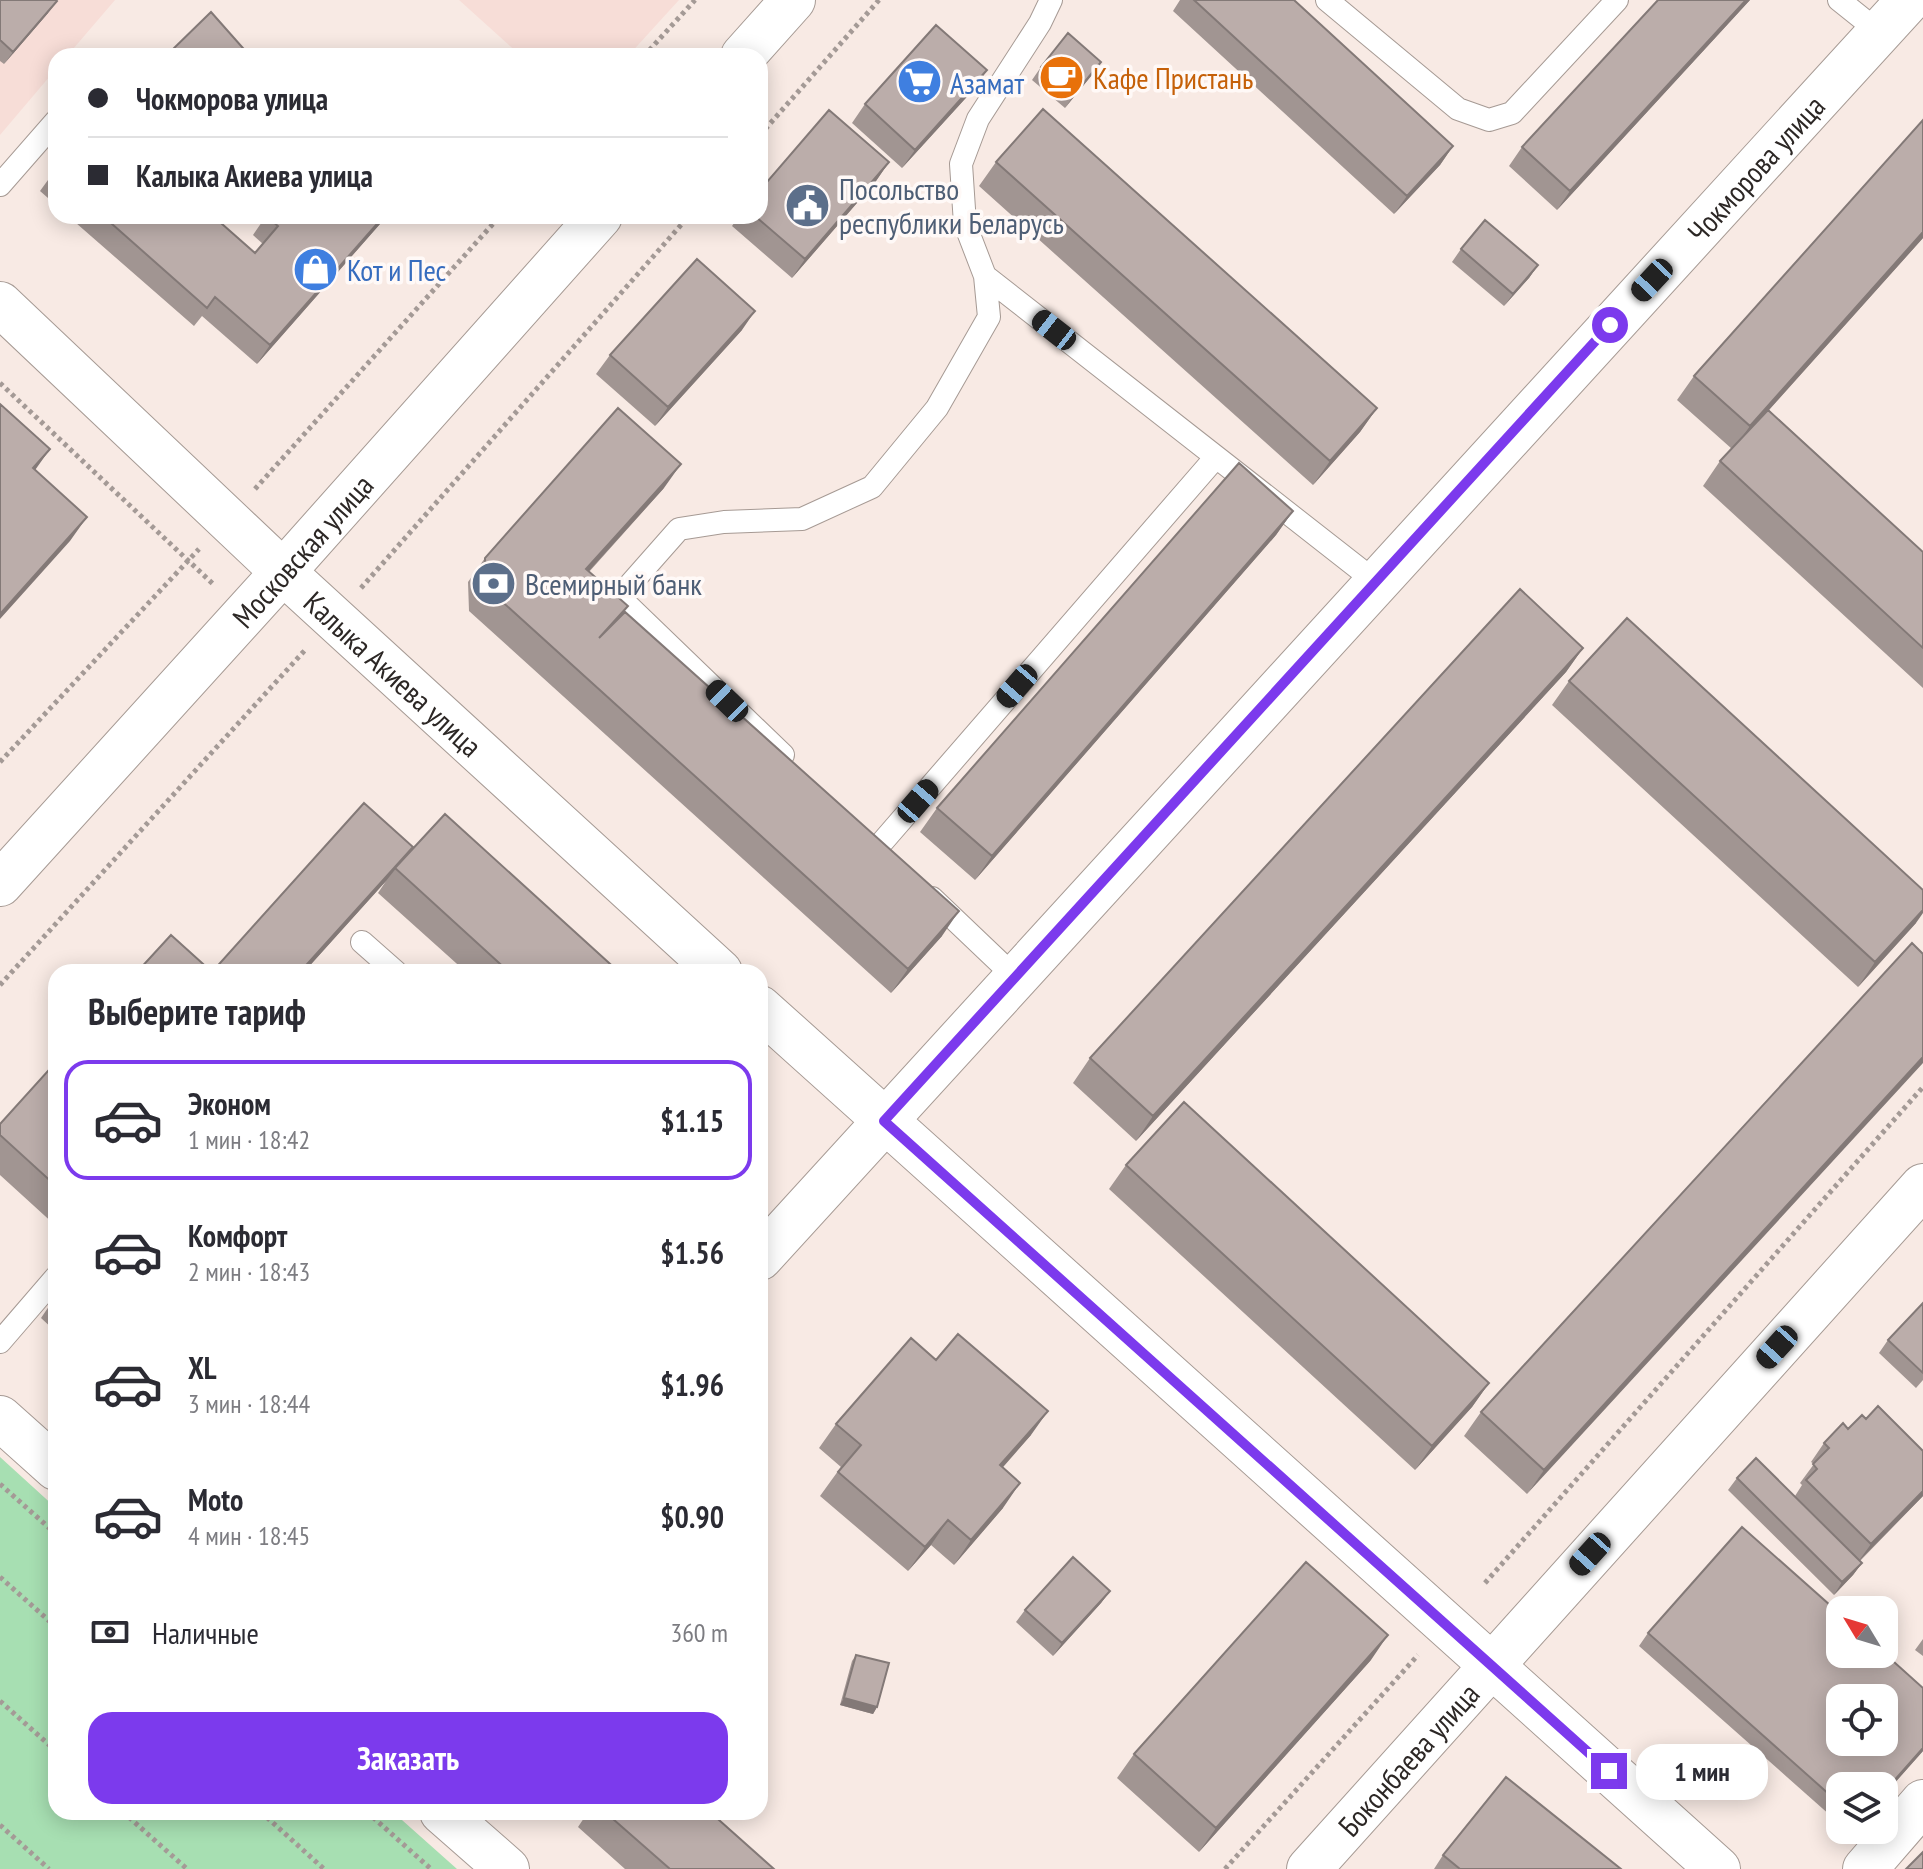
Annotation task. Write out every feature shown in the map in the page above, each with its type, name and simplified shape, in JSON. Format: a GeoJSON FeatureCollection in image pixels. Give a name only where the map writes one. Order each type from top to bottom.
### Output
{"type":"FeatureCollection","features":[{"type":"Feature","properties":{"kind":"street"},"geometry":{"type":"LineString","coordinates":[[750,48],[793,0]]}},
{"type":"Feature","properties":{"kind":"street","name":"Чокморова улица"},"geometry":{"type":"LineString","coordinates":[[768,1249],[1909,0]]}},
{"type":"Feature","properties":{"kind":"street","name":"Московская улица"},"geometry":{"type":"LineString","coordinates":[[0,884],[593,224]]}},
{"type":"Feature","properties":{"kind":"street","name":"Калыка Акиева улица"},"geometry":{"type":"LineString","coordinates":[[0,304],[283,572],[711,964]]}},
{"type":"Feature","properties":{"kind":"street"},"geometry":{"type":"LineString","coordinates":[[768,1015],[1718,1869]]}},
{"type":"Feature","properties":{"kind":"street","name":"Боконбаева улица"},"geometry":{"type":"LineString","coordinates":[[1309,1869],[1923,1186]]}},
{"type":"Feature","properties":{"kind":"street"},"geometry":{"type":"LineString","coordinates":[[0,1418],[48,1461]]}},
{"type":"Feature","properties":{"kind":"street"},"geometry":{"type":"LineString","coordinates":[[1865,1869],[1923,1802]]}},
{"type":"Feature","properties":{"kind":"street"},"geometry":{"type":"LineString","coordinates":[[451,1820],[507,1869]]}},
{"type":"Feature","properties":{"kind":"lane"},"geometry":{"type":"LineString","coordinates":[[799,771],[619,597],[679,529],[724,522],[802,519],[872,487],[937,408],[989,317],[985,276],[965,224],[961,164],[978,119],[1040,23],[1051,0]]}},
{"type":"Feature","properties":{"kind":"lane"},"geometry":{"type":"LineString","coordinates":[[1327,0],[1458,109],[1489,120],[1512,113],[1617,0]]}},
{"type":"Feature","properties":{"kind":"lane"},"geometry":{"type":"LineString","coordinates":[[1839,0],[1879,32]]}},
{"type":"Feature","properties":{"kind":"lane"},"geometry":{"type":"LineString","coordinates":[[0,185],[48,130]]}},
{"type":"Feature","properties":{"kind":"lane"},"geometry":{"type":"LineString","coordinates":[[985,276],[1376,582]]}},
{"type":"Feature","properties":{"kind":"lane"},"geometry":{"type":"LineString","coordinates":[[878,847],[1216,457]]}},
{"type":"Feature","properties":{"kind":"lane"},"geometry":{"type":"LineString","coordinates":[[912,879],[1015,977]]}},
{"type":"Feature","properties":{"kind":"lane"},"geometry":{"type":"LineString","coordinates":[[362,942],[387,964]]}},
{"type":"Feature","properties":{"kind":"lane"},"geometry":{"type":"LineString","coordinates":[[0,1342],[48,1286]]}},
{"type":"Feature","properties":{"kind":"path"},"geometry":{"type":"LineString","coordinates":[[651,48],[695,0]]}},
{"type":"Feature","properties":{"kind":"path"},"geometry":{"type":"LineString","coordinates":[[768,126],[879,0]]}},
{"type":"Feature","properties":{"kind":"path"},"geometry":{"type":"LineString","coordinates":[[0,383],[213,584]]}},
{"type":"Feature","properties":{"kind":"path"},"geometry":{"type":"LineString","coordinates":[[1485,1583],[1923,1087]]}},
{"type":"Feature","properties":{"kind":"path"},"geometry":{"type":"LineString","coordinates":[[0,1484],[48,1527]]}},
{"type":"Feature","properties":{"kind":"path"},"geometry":{"type":"LineString","coordinates":[[0,1577],[48,1620]]}},
{"type":"Feature","properties":{"kind":"path"},"geometry":{"type":"LineString","coordinates":[[1225,1869],[1427,1645]]}},
{"type":"Feature","properties":{"kind":"path"},"geometry":{"type":"LineString","coordinates":[[0,1701],[48,1744]]}},
{"type":"Feature","properties":{"kind":"path"},"geometry":{"type":"LineString","coordinates":[[132,1820],[187,1869]]}},
{"type":"Feature","properties":{"kind":"path"},"geometry":{"type":"LineString","coordinates":[[270,1820],[324,1869]]}},
{"type":"Feature","properties":{"kind":"path"},"geometry":{"type":"LineString","coordinates":[[376,1820],[431,1869]]}},
{"type":"Feature","properties":{"kind":"path"},"geometry":{"type":"LineString","coordinates":[[0,1825],[49,1869]]}},
{"type":"Feature","properties":{"kind":"shaded area"},"geometry":{"type":"Polygon","coordinates":[[[0,0],[115,0],[74,48],[48,48],[48,78],[0,135],[0,0]]]}},
{"type":"Feature","properties":{"kind":"shaded area"},"geometry":{"type":"Polygon","coordinates":[[[459,0],[679,0],[635,48],[512,48],[459,0]]]}},
{"type":"Feature","properties":{"kind":"green space"},"geometry":{"type":"Polygon","coordinates":[[[0,1457],[48,1501],[48,1820],[402,1820],[457,1869],[0,1869],[0,1457]]]}},
{"type":"Feature","properties":{"kind":"building"},"geometry":{"type":"Polygon","coordinates":[[[0,0],[57,1],[13,52],[0,40],[0,0]]]}},
{"type":"Feature","properties":{"kind":"building"},"geometry":{"type":"Polygon","coordinates":[[[1194,0],[1294,0],[1453,146],[1407,196],[1194,0]]]}},
{"type":"Feature","properties":{"kind":"building"},"geometry":{"type":"Polygon","coordinates":[[[1658,0],[1746,0],[1570,191],[1522,147],[1658,0]]]}},
{"type":"Feature","properties":{"kind":"building"},"geometry":{"type":"Polygon","coordinates":[[[211,12],[243,48],[174,48],[211,12]]]}},
{"type":"Feature","properties":{"kind":"building"},"geometry":{"type":"Polygon","coordinates":[[[936,25],[987,70],[915,150],[865,104],[936,25]]]}},
{"type":"Feature","properties":{"kind":"building","name":"Кафе Пристань"},"geometry":{"type":"Polygon","coordinates":[[[1068,33],[1101,62],[1074,95],[1041,67],[1068,33]]]}},
{"type":"Feature","properties":{"kind":"building"},"geometry":{"type":"Polygon","coordinates":[[[1043,109],[1377,408],[1330,461],[996,162],[1043,109]]]}},
{"type":"Feature","properties":{"kind":"building","name":"Посольство республики Беларусь"},"geometry":{"type":"Polygon","coordinates":[[[829,110],[889,162],[805,259],[764,224],[768,224],[768,181],[829,110]]]}},
{"type":"Feature","properties":{"kind":"building"},"geometry":{"type":"Polygon","coordinates":[[[1923,120],[1923,232],[1750,426],[1694,376],[1923,120]]]}},
{"type":"Feature","properties":{"kind":"building"},"geometry":{"type":"Polygon","coordinates":[[[1485,220],[1538,265],[1513,294],[1461,249],[1485,220]]]}},
{"type":"Feature","properties":{"kind":"building"},"geometry":{"type":"Polygon","coordinates":[[[112,224],[222,224],[255,253],[278,226],[276,224],[377,224],[270,345],[215,297],[207,308],[112,224]]]}},
{"type":"Feature","properties":{"kind":"building"},"geometry":{"type":"Polygon","coordinates":[[[697,259],[755,311],[668,407],[610,355],[697,259]]]}},
{"type":"Feature","properties":{"kind":"building"},"geometry":{"type":"Polygon","coordinates":[[[0,404],[50,449],[33,468],[87,517],[0,614],[0,404]]]}},
{"type":"Feature","properties":{"kind":"building"},"geometry":{"type":"Polygon","coordinates":[[[618,408],[681,464],[586,569],[628,606],[599,638],[625,612],[959,911],[908,969],[486,587],[485,558],[618,408]]]}},
{"type":"Feature","properties":{"kind":"building"},"geometry":{"type":"Polygon","coordinates":[[[1768,410],[1923,552],[1923,648],[1720,461],[1768,410]]]}},
{"type":"Feature","properties":{"kind":"building"},"geometry":{"type":"Polygon","coordinates":[[[1239,463],[1293,511],[992,856],[937,808],[1239,463]]]}},
{"type":"Feature","properties":{"kind":"building"},"geometry":{"type":"Polygon","coordinates":[[[1520,589],[1583,648],[1153,1116],[1090,1058],[1520,589]]]}},
{"type":"Feature","properties":{"kind":"building"},"geometry":{"type":"Polygon","coordinates":[[[1627,618],[1923,890],[1923,910],[1875,962],[1569,681],[1627,618]]]}},
{"type":"Feature","properties":{"kind":"building"},"geometry":{"type":"Polygon","coordinates":[[[364,803],[413,847],[307,964],[219,964],[364,803]]]}},
{"type":"Feature","properties":{"kind":"building"},"geometry":{"type":"Polygon","coordinates":[[[445,814],[610,964],[500,964],[395,868],[445,814]]]}},
{"type":"Feature","properties":{"kind":"building"},"geometry":{"type":"Polygon","coordinates":[[[171,935],[203,964],[144,964],[171,935]]]}},
{"type":"Feature","properties":{"kind":"building"},"geometry":{"type":"Polygon","coordinates":[[[1912,943],[1923,954],[1923,1057],[1544,1470],[1481,1412],[1912,943]]]}},
{"type":"Feature","properties":{"kind":"building"},"geometry":{"type":"Polygon","coordinates":[[[48,1071],[48,1179],[0,1135],[0,1124],[48,1071]]]}},
{"type":"Feature","properties":{"kind":"building"},"geometry":{"type":"Polygon","coordinates":[[[1184,1102],[1489,1383],[1432,1446],[1126,1165],[1184,1102]]]}},
{"type":"Feature","properties":{"kind":"building"},"geometry":{"type":"Polygon","coordinates":[[[1923,1303],[1923,1373],[1888,1340],[1923,1303]]]}},
{"type":"Feature","properties":{"kind":"building"},"geometry":{"type":"Polygon","coordinates":[[[958,1334],[1048,1411],[1000,1465],[1020,1483],[971,1540],[948,1520],[925,1547],[838,1472],[861,1445],[836,1424],[911,1338],[936,1360],[958,1334]]]}},
{"type":"Feature","properties":{"kind":"building"},"geometry":{"type":"Polygon","coordinates":[[[1878,1406],[1923,1451],[1923,1491],[1871,1544],[1806,1480],[1817,1469],[1813,1464],[1829,1448],[1824,1443],[1843,1423],[1848,1429],[1862,1415],[1866,1419],[1878,1406]]]}},
{"type":"Feature","properties":{"kind":"building"},"geometry":{"type":"Polygon","coordinates":[[[1756,1458],[1862,1563],[1842,1582],[1737,1478],[1756,1458]]]}},
{"type":"Feature","properties":{"kind":"building"},"geometry":{"type":"Polygon","coordinates":[[[1742,1527],[1826,1602],[1826,1668],[1898,1668],[1898,1666],[1923,1688],[1923,1748],[1898,1776],[1898,1772],[1826,1772],[1826,1792],[1648,1633],[1742,1527]]]}},
{"type":"Feature","properties":{"kind":"building"},"geometry":{"type":"Polygon","coordinates":[[[1073,1557],[1110,1591],[1062,1643],[1025,1610],[1073,1557]]]}},
{"type":"Feature","properties":{"kind":"building"},"geometry":{"type":"Polygon","coordinates":[[[1306,1562],[1388,1635],[1216,1828],[1134,1754],[1306,1562]]]}},
{"type":"Feature","properties":{"kind":"building"},"geometry":{"type":"Polygon","coordinates":[[[856,1655],[889,1663],[877,1707],[844,1698],[856,1655]]]}},
{"type":"Feature","properties":{"kind":"building"},"geometry":{"type":"Polygon","coordinates":[[[1506,1777],[1621,1869],[1460,1869],[1443,1855],[1506,1777]]]}},
{"type":"Feature","properties":{"kind":"building"},"geometry":{"type":"Polygon","coordinates":[[[614,1820],[719,1820],[774,1869],[670,1869],[614,1820]]]}},
{"type":"Feature","properties":{"kind":"building"},"geometry":{"type":"Polygon","coordinates":[[[1923,1852],[1923,1869],[1906,1869],[1923,1852]]]}},
{"type":"Feature","properties":{"kind":"place","name":"Кафе Пристань"},"geometry":{"type":"Point","coordinates":[1062,77]}},
{"type":"Feature","properties":{"kind":"place","name":"Азамат"},"geometry":{"type":"Point","coordinates":[919,82]}},
{"type":"Feature","properties":{"kind":"place","name":"Посольство республики Беларусь"},"geometry":{"type":"Point","coordinates":[808,205]}},
{"type":"Feature","properties":{"kind":"place","name":"Кот и Пес"},"geometry":{"type":"Point","coordinates":[316,269]}},
{"type":"Feature","properties":{"kind":"place","name":"Всемирный банк"},"geometry":{"type":"Point","coordinates":[494,583]}},
{"type":"Feature","properties":{"kind":"route"},"geometry":{"type":"LineString","coordinates":[[1609,1771],[884,1121],[1610,325]]}}]}
